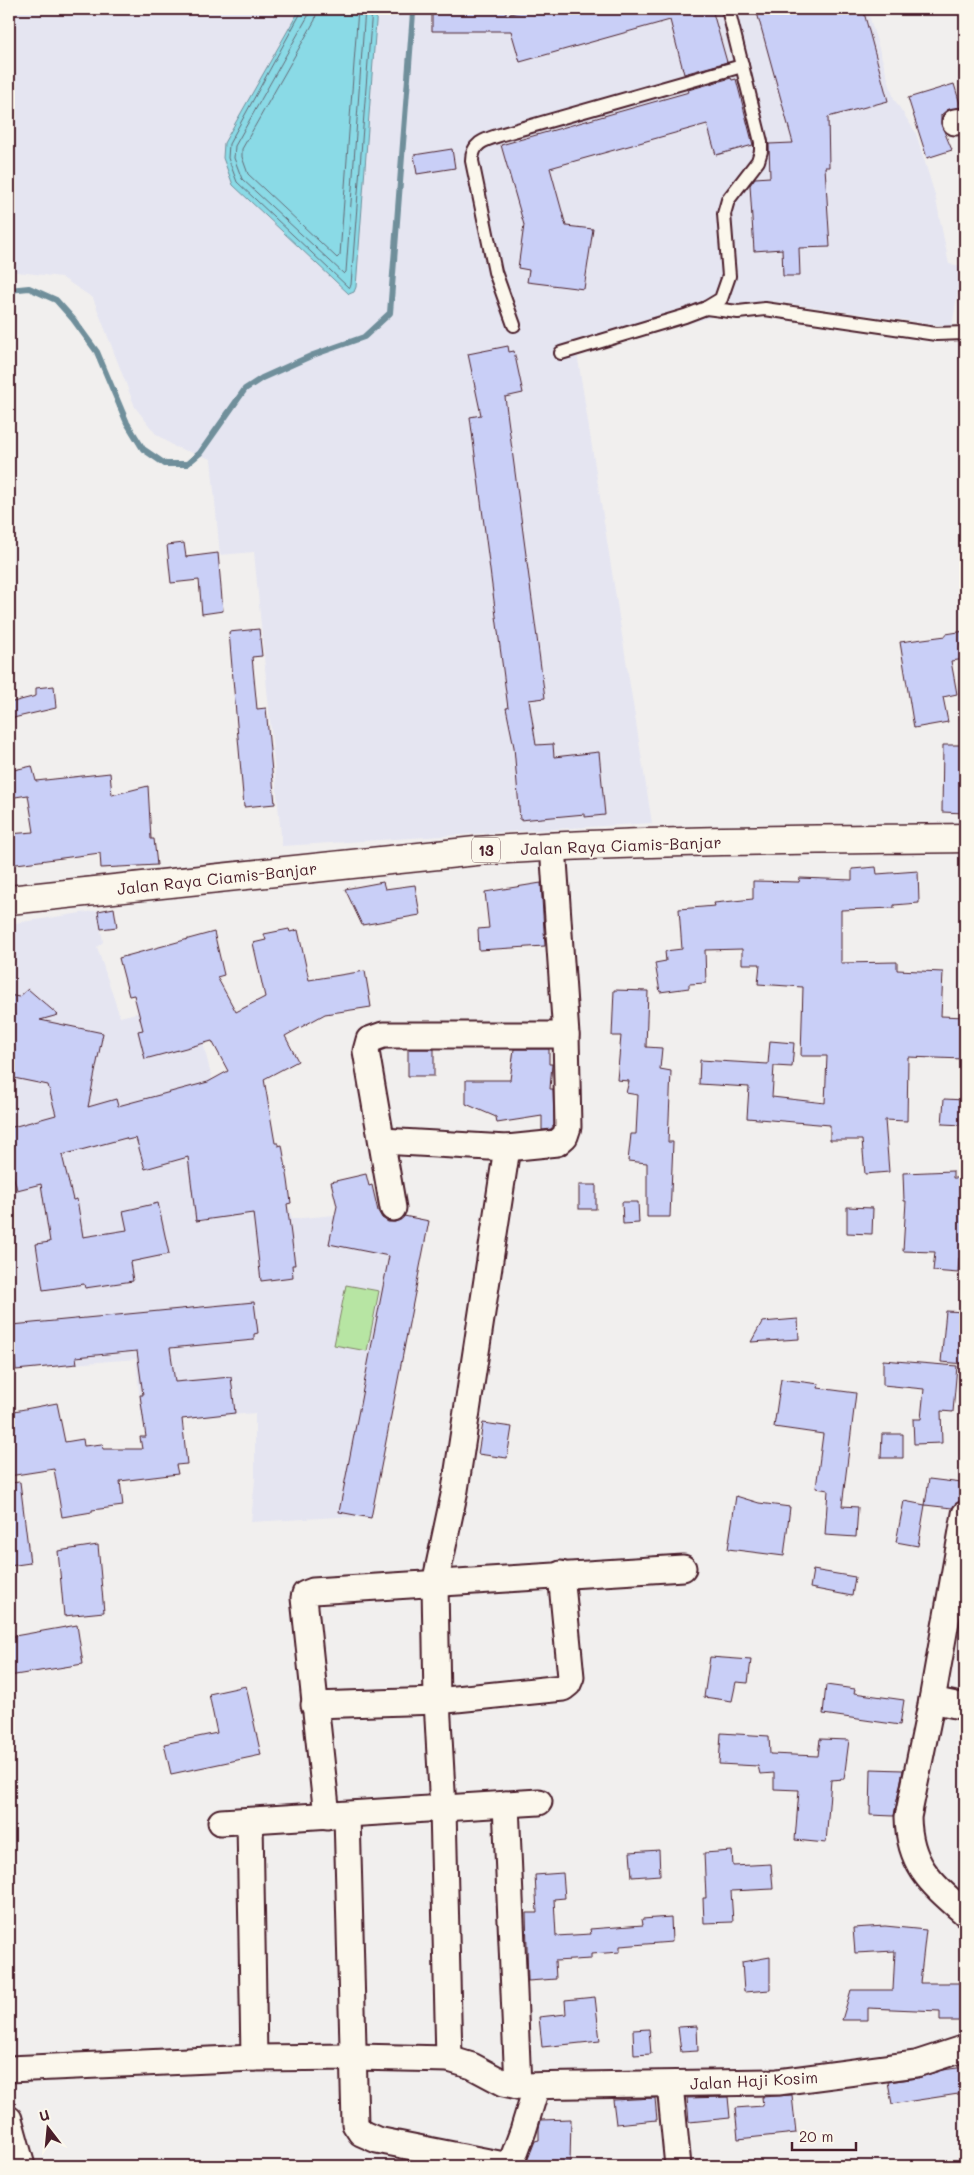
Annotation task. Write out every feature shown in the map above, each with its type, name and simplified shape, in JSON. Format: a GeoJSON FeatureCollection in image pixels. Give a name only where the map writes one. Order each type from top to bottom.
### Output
{"type":"FeatureCollection","features":[{"type":"Feature","properties":{"kind":"highway","name":"Jalan Raya Ciamis-Banjar"},"geometry":{"type":"LineString","coordinates":[[9,900],[476,851],[553,846],[965,838]]}},
{"type":"Feature","properties":{"kind":"street"},"geometry":{"type":"LineString","coordinates":[[382,1141],[507,1148],[557,1143],[565,1136],[568,1127],[566,1035],[553,846]]}},
{"type":"Feature","properties":{"kind":"street"},"geometry":{"type":"LineString","coordinates":[[393,1208],[366,1051],[367,1043],[371,1038],[383,1035],[566,1035]]}},
{"type":"Feature","properties":{"kind":"street"},"geometry":{"type":"LineString","coordinates":[[449,2059],[435,1584],[455,1490],[507,1148]]}},
{"type":"Feature","properties":{"kind":"street"},"geometry":{"type":"LineString","coordinates":[[965,1514],[932,1700],[910,1803],[908,1831],[921,1871],[929,1881],[965,1913]]}},
{"type":"Feature","properties":{"kind":"street"},"geometry":{"type":"LineString","coordinates":[[9,2069],[254,2058],[354,2057],[449,2059],[520,2085],[534,2095],[510,2166],[423,2150],[367,2136],[358,2129],[354,2118],[354,2057],[337,1815],[314,1705],[305,1594],[313,1591],[561,1574],[683,1568]]}},
{"type":"Feature","properties":{"kind":"street"},"geometry":{"type":"LineString","coordinates":[[314,1705],[437,1701],[559,1690],[566,1686],[571,1677],[561,1574]]}},
{"type":"Feature","properties":{"kind":"street"},"geometry":{"type":"LineString","coordinates":[[932,1700],[965,1707]]}},
{"type":"Feature","properties":{"kind":"street"},"geometry":{"type":"LineString","coordinates":[[221,1822],[539,1802]]}},
{"type":"Feature","properties":{"kind":"street"},"geometry":{"type":"LineString","coordinates":[[506,1804],[520,2085]]}},
{"type":"Feature","properties":{"kind":"street"},"geometry":{"type":"LineString","coordinates":[[250,1821],[254,2058]]}},
{"type":"Feature","properties":{"kind":"street","name":"Jalan Haji Kosim"},"geometry":{"type":"LineString","coordinates":[[520,2085],[670,2085],[778,2082],[916,2064],[965,2048]]}},
{"type":"Feature","properties":{"kind":"street"},"geometry":{"type":"LineString","coordinates":[[670,2085],[678,2166]]}},
{"type":"Feature","properties":{"kind":"street"},"geometry":{"type":"LineString","coordinates":[[9,2120],[22,2166]]}},
{"type":"Feature","properties":{"kind":"lane"},"geometry":{"type":"LineString","coordinates":[[561,352],[706,308],[721,299],[729,276],[724,214],[728,200],[758,161],[761,152],[761,142],[728,9]]}},
{"type":"Feature","properties":{"kind":"lane"},"geometry":{"type":"LineString","coordinates":[[514,325],[495,272],[472,161],[473,151],[477,145],[483,140],[503,134],[742,66]]}},
{"type":"Feature","properties":{"kind":"lane"},"geometry":{"type":"LineString","coordinates":[[706,308],[738,312],[765,309],[936,334],[965,333]]}},
{"type":"Feature","properties":{"kind":"shaded area"},"geometry":{"type":"Polygon","coordinates":[[[9,9],[867,9],[894,99],[916,133],[935,195],[949,264],[962,266],[952,327],[771,301],[577,353],[652,823],[282,846],[254,552],[220,555],[211,459],[175,447],[155,433],[135,407],[93,298],[61,277],[9,271],[9,9]]]}},
{"type":"Feature","properties":{"kind":"shaded area"},"geometry":{"type":"Polygon","coordinates":[[[114,908],[117,927],[101,929],[103,942],[97,947],[120,1017],[197,998],[199,1026],[229,1149],[253,1211],[289,1207],[292,1219],[335,1215],[337,1206],[429,1221],[371,1518],[339,1517],[251,1522],[255,1479],[255,1413],[142,1423],[136,1359],[9,1369],[9,924],[114,908]]]}},
{"type":"Feature","properties":{"kind":"green space"},"geometry":{"type":"Polygon","coordinates":[[[346,1285],[379,1291],[367,1351],[334,1345],[346,1285]]]}},
{"type":"Feature","properties":{"kind":"water"},"geometry":{"type":"Polygon","coordinates":[[[300,9],[377,9],[356,287],[354,292],[349,294],[233,185],[223,158],[224,143],[300,9]]]}},
{"type":"Feature","properties":{"kind":"building"},"geometry":{"type":"Polygon","coordinates":[[[432,9],[506,9],[506,15],[530,9],[712,9],[727,62],[684,74],[670,20],[520,62],[511,31],[432,31],[432,9]]]}},
{"type":"Feature","properties":{"kind":"building"},"geometry":{"type":"Polygon","coordinates":[[[756,9],[863,9],[888,101],[828,117],[829,167],[825,167],[830,247],[799,248],[800,276],[783,276],[782,249],[754,251],[750,185],[755,178],[770,177],[769,144],[793,143],[756,9]]]}},
{"type":"Feature","properties":{"kind":"building"},"geometry":{"type":"Polygon","coordinates":[[[731,78],[732,80],[736,79],[753,145],[716,155],[707,124],[550,168],[566,226],[593,229],[584,289],[527,282],[529,270],[518,268],[524,225],[501,145],[689,92],[688,90],[731,78]]]}},
{"type":"Feature","properties":{"kind":"building"},"geometry":{"type":"Polygon","coordinates":[[[954,84],[961,107],[947,110],[941,115],[941,124],[952,150],[927,158],[908,98],[954,84]]]}},
{"type":"Feature","properties":{"kind":"building"},"geometry":{"type":"Polygon","coordinates":[[[452,149],[455,168],[417,174],[414,155],[452,149]]]}},
{"type":"Feature","properties":{"kind":"building"},"geometry":{"type":"Polygon","coordinates":[[[508,346],[509,352],[514,351],[523,393],[505,397],[545,698],[529,700],[536,745],[553,744],[554,757],[599,752],[605,815],[585,817],[585,814],[520,820],[514,747],[506,708],[508,708],[470,417],[481,415],[468,354],[508,346]]]}},
{"type":"Feature","properties":{"kind":"building"},"geometry":{"type":"Polygon","coordinates":[[[184,543],[186,557],[218,553],[223,611],[202,614],[199,580],[171,583],[167,545],[184,543]]]}},
{"type":"Feature","properties":{"kind":"building"},"geometry":{"type":"Polygon","coordinates":[[[259,629],[262,656],[252,657],[257,709],[266,708],[275,804],[244,807],[229,632],[259,629]]]}},
{"type":"Feature","properties":{"kind":"building"},"geometry":{"type":"Polygon","coordinates":[[[965,631],[965,659],[951,661],[957,694],[943,697],[948,722],[914,728],[900,642],[946,636],[946,634],[965,631]]]}},
{"type":"Feature","properties":{"kind":"building"},"geometry":{"type":"Polygon","coordinates":[[[54,686],[56,708],[9,719],[9,703],[36,696],[36,688],[54,686]]]}},
{"type":"Feature","properties":{"kind":"building"},"geometry":{"type":"Polygon","coordinates":[[[943,745],[965,745],[965,813],[942,812],[943,745]]]}},
{"type":"Feature","properties":{"kind":"building"},"geometry":{"type":"Polygon","coordinates":[[[32,766],[36,781],[110,773],[112,795],[148,786],[151,839],[154,839],[157,865],[101,868],[100,853],[9,865],[9,834],[34,832],[28,795],[9,798],[9,771],[32,766]]]}},
{"type":"Feature","properties":{"kind":"building"},"geometry":{"type":"Polygon","coordinates":[[[876,867],[877,874],[918,871],[919,903],[894,905],[894,908],[841,910],[841,963],[897,962],[897,970],[943,972],[941,1016],[965,1017],[965,1037],[964,1059],[908,1057],[907,1121],[885,1120],[889,1172],[865,1174],[862,1140],[830,1140],[830,1125],[747,1118],[749,1087],[699,1084],[700,1060],[768,1064],[770,1041],[794,1043],[792,1067],[774,1066],[772,1097],[825,1103],[827,1056],[801,1056],[803,987],[758,984],[760,964],[742,964],[742,949],[705,950],[706,983],[689,984],[689,988],[660,992],[655,963],[666,961],[665,951],[682,949],[679,909],[715,906],[714,903],[753,899],[753,881],[799,882],[800,878],[852,880],[852,869],[876,867]]]}},
{"type":"Feature","properties":{"kind":"building"},"geometry":{"type":"Polygon","coordinates":[[[383,882],[385,889],[415,885],[420,915],[362,925],[345,889],[383,882]]]}},
{"type":"Feature","properties":{"kind":"building"},"geometry":{"type":"Polygon","coordinates":[[[541,883],[545,946],[479,950],[478,929],[489,928],[485,892],[541,883]]]}},
{"type":"Feature","properties":{"kind":"building"},"geometry":{"type":"Polygon","coordinates":[[[114,908],[117,927],[101,929],[98,911],[114,908]]]}},
{"type":"Feature","properties":{"kind":"building"},"geometry":{"type":"Polygon","coordinates":[[[289,929],[290,932],[298,930],[309,980],[365,971],[371,1007],[325,1014],[285,1036],[298,1061],[264,1079],[275,1143],[278,1143],[278,1146],[282,1145],[288,1180],[291,1203],[287,1204],[295,1265],[292,1265],[293,1277],[261,1281],[253,1213],[196,1221],[188,1157],[145,1169],[136,1138],[127,1140],[126,1138],[62,1155],[73,1200],[77,1199],[83,1237],[127,1230],[123,1211],[158,1203],[169,1254],[130,1262],[133,1281],[85,1288],[84,1284],[43,1290],[36,1244],[50,1242],[41,1184],[17,1190],[9,1158],[9,1128],[56,1115],[48,1085],[9,1077],[9,995],[19,997],[28,989],[58,1015],[40,1020],[103,1033],[88,1107],[116,1099],[118,1106],[208,1082],[228,1071],[212,1041],[145,1059],[138,1031],[143,1030],[134,995],[129,996],[119,958],[214,932],[224,975],[217,977],[236,1012],[265,997],[253,943],[266,940],[264,934],[289,929]]]}},
{"type":"Feature","properties":{"kind":"building"},"geometry":{"type":"Polygon","coordinates":[[[614,990],[648,991],[646,1047],[662,1048],[660,1069],[671,1071],[668,1142],[673,1142],[670,1217],[647,1217],[647,1163],[628,1161],[631,1134],[636,1134],[638,1095],[626,1093],[629,1081],[617,1080],[621,1036],[612,1036],[614,990]]]}},
{"type":"Feature","properties":{"kind":"building"},"geometry":{"type":"Polygon","coordinates":[[[408,1049],[434,1049],[434,1076],[408,1076],[408,1049]]]}},
{"type":"Feature","properties":{"kind":"building"},"geometry":{"type":"Polygon","coordinates":[[[514,1049],[549,1049],[549,1064],[552,1064],[550,1089],[553,1089],[554,1125],[551,1129],[542,1130],[542,1116],[497,1123],[496,1117],[466,1104],[466,1080],[510,1080],[514,1049]]]}},
{"type":"Feature","properties":{"kind":"building"},"geometry":{"type":"Polygon","coordinates":[[[944,1099],[965,1100],[965,1125],[942,1124],[944,1099]]]}},
{"type":"Feature","properties":{"kind":"building"},"geometry":{"type":"Polygon","coordinates":[[[953,1171],[953,1178],[965,1178],[965,1259],[959,1258],[958,1273],[933,1271],[935,1252],[903,1251],[906,1201],[904,1201],[903,1173],[953,1171]]]}},
{"type":"Feature","properties":{"kind":"building"},"geometry":{"type":"Polygon","coordinates":[[[366,1174],[369,1186],[372,1185],[378,1211],[382,1218],[388,1222],[395,1222],[404,1216],[429,1221],[371,1518],[339,1512],[389,1256],[329,1244],[337,1206],[331,1182],[366,1174]]]}},
{"type":"Feature","properties":{"kind":"building"},"geometry":{"type":"Polygon","coordinates":[[[579,1185],[596,1185],[596,1209],[579,1209],[579,1185]]]}},
{"type":"Feature","properties":{"kind":"building"},"geometry":{"type":"Polygon","coordinates":[[[622,1202],[638,1202],[639,1223],[623,1224],[622,1202]]]}},
{"type":"Feature","properties":{"kind":"building"},"geometry":{"type":"Polygon","coordinates":[[[847,1207],[873,1208],[872,1234],[847,1233],[847,1207]]]}},
{"type":"Feature","properties":{"kind":"building"},"geometry":{"type":"Polygon","coordinates":[[[254,1302],[258,1333],[254,1334],[254,1340],[170,1348],[175,1382],[231,1377],[235,1413],[182,1419],[187,1464],[176,1465],[178,1474],[120,1481],[123,1506],[92,1510],[92,1512],[62,1517],[54,1469],[9,1476],[9,1412],[57,1403],[65,1442],[83,1439],[84,1446],[102,1444],[103,1449],[142,1449],[140,1437],[146,1437],[140,1395],[143,1395],[137,1351],[76,1357],[77,1364],[16,1370],[12,1325],[254,1302]]]}},
{"type":"Feature","properties":{"kind":"building"},"geometry":{"type":"Polygon","coordinates":[[[946,1311],[965,1312],[963,1338],[965,1338],[965,1364],[941,1362],[946,1311]]]}},
{"type":"Feature","properties":{"kind":"building"},"geometry":{"type":"Polygon","coordinates":[[[798,1319],[799,1339],[751,1342],[762,1322],[798,1319]]]}},
{"type":"Feature","properties":{"kind":"building"},"geometry":{"type":"Polygon","coordinates":[[[883,1360],[957,1366],[953,1412],[941,1411],[942,1443],[914,1444],[913,1419],[921,1419],[924,1389],[883,1385],[883,1360]]]}},
{"type":"Feature","properties":{"kind":"building"},"geometry":{"type":"Polygon","coordinates":[[[781,1379],[819,1384],[818,1388],[856,1393],[842,1506],[858,1507],[856,1537],[825,1535],[828,1490],[816,1488],[823,1434],[774,1427],[781,1379]]]}},
{"type":"Feature","properties":{"kind":"building"},"geometry":{"type":"Polygon","coordinates":[[[483,1423],[512,1427],[507,1458],[478,1454],[483,1423]]]}},
{"type":"Feature","properties":{"kind":"building"},"geometry":{"type":"Polygon","coordinates":[[[882,1434],[903,1434],[903,1458],[881,1458],[882,1434]]]}},
{"type":"Feature","properties":{"kind":"building"},"geometry":{"type":"Polygon","coordinates":[[[929,1479],[962,1483],[960,1501],[952,1508],[925,1505],[929,1479]]]}},
{"type":"Feature","properties":{"kind":"building"},"geometry":{"type":"Polygon","coordinates":[[[20,1482],[30,1563],[9,1566],[9,1483],[20,1482]]]}},
{"type":"Feature","properties":{"kind":"building"},"geometry":{"type":"Polygon","coordinates":[[[736,1496],[759,1503],[790,1507],[784,1556],[728,1549],[736,1496]]]}},
{"type":"Feature","properties":{"kind":"building"},"geometry":{"type":"Polygon","coordinates":[[[904,1501],[925,1505],[918,1546],[896,1542],[904,1501]]]}},
{"type":"Feature","properties":{"kind":"building"},"geometry":{"type":"Polygon","coordinates":[[[98,1545],[104,1612],[64,1616],[58,1551],[98,1545]]]}},
{"type":"Feature","properties":{"kind":"building"},"geometry":{"type":"Polygon","coordinates":[[[813,1570],[855,1577],[852,1596],[810,1588],[813,1570]]]}},
{"type":"Feature","properties":{"kind":"building"},"geometry":{"type":"Polygon","coordinates":[[[77,1625],[83,1664],[9,1676],[9,1637],[77,1625]]]}},
{"type":"Feature","properties":{"kind":"building"},"geometry":{"type":"Polygon","coordinates":[[[710,1657],[751,1660],[748,1683],[736,1682],[732,1701],[704,1697],[710,1657]]]}},
{"type":"Feature","properties":{"kind":"building"},"geometry":{"type":"Polygon","coordinates":[[[826,1685],[855,1689],[854,1693],[904,1700],[900,1725],[823,1714],[826,1685]]]}},
{"type":"Feature","properties":{"kind":"building"},"geometry":{"type":"Polygon","coordinates":[[[246,1686],[261,1755],[171,1774],[164,1744],[217,1733],[209,1694],[246,1686]]]}},
{"type":"Feature","properties":{"kind":"building"},"geometry":{"type":"Polygon","coordinates":[[[721,1733],[769,1736],[770,1754],[818,1756],[820,1739],[849,1740],[844,1779],[831,1780],[826,1843],[795,1840],[799,1790],[774,1789],[774,1773],[760,1774],[758,1766],[719,1764],[721,1733]]]}},
{"type":"Feature","properties":{"kind":"building"},"geometry":{"type":"Polygon","coordinates":[[[871,1769],[903,1770],[894,1816],[870,1815],[871,1769]]]}},
{"type":"Feature","properties":{"kind":"building"},"geometry":{"type":"Polygon","coordinates":[[[659,1850],[660,1875],[632,1877],[630,1852],[659,1850]]]}},
{"type":"Feature","properties":{"kind":"building"},"geometry":{"type":"Polygon","coordinates":[[[732,1851],[733,1866],[771,1864],[773,1889],[731,1891],[733,1922],[704,1923],[703,1898],[706,1898],[704,1853],[732,1851]]]}},
{"type":"Feature","properties":{"kind":"building"},"geometry":{"type":"Polygon","coordinates":[[[563,1873],[565,1898],[554,1899],[556,1936],[591,1934],[590,1929],[643,1925],[642,1919],[671,1917],[672,1942],[620,1946],[620,1952],[591,1954],[591,1959],[555,1961],[556,1979],[528,1981],[526,1913],[537,1913],[535,1875],[563,1873]]]}},
{"type":"Feature","properties":{"kind":"building"},"geometry":{"type":"Polygon","coordinates":[[[885,1926],[926,1930],[920,1983],[965,1983],[965,2021],[940,2021],[940,2011],[868,2008],[868,2020],[842,2020],[851,1990],[893,1990],[895,1951],[855,1953],[853,1928],[885,1926]]]}},
{"type":"Feature","properties":{"kind":"building"},"geometry":{"type":"Polygon","coordinates":[[[770,1957],[770,1990],[744,1992],[742,1962],[770,1957]]]}},
{"type":"Feature","properties":{"kind":"building"},"geometry":{"type":"Polygon","coordinates":[[[595,1997],[600,2041],[542,2047],[539,2017],[566,2014],[565,2000],[595,1997]]]}},
{"type":"Feature","properties":{"kind":"building"},"geometry":{"type":"Polygon","coordinates":[[[697,2026],[698,2051],[681,2052],[678,2027],[697,2026]]]}},
{"type":"Feature","properties":{"kind":"building"},"geometry":{"type":"Polygon","coordinates":[[[649,2029],[651,2054],[634,2055],[633,2030],[649,2029]]]}},
{"type":"Feature","properties":{"kind":"building"},"geometry":{"type":"Polygon","coordinates":[[[965,2067],[965,2093],[892,2104],[888,2082],[918,2078],[942,2070],[965,2067]]]}},
{"type":"Feature","properties":{"kind":"building"},"geometry":{"type":"Polygon","coordinates":[[[792,2095],[796,2133],[738,2139],[735,2108],[763,2106],[762,2097],[792,2095]]]}},
{"type":"Feature","properties":{"kind":"building"},"geometry":{"type":"Polygon","coordinates":[[[728,2097],[730,2118],[689,2122],[687,2098],[728,2097]]]}},
{"type":"Feature","properties":{"kind":"building"},"geometry":{"type":"Polygon","coordinates":[[[655,2098],[657,2120],[616,2124],[613,2100],[655,2098]]]}},
{"type":"Feature","properties":{"kind":"building"},"geometry":{"type":"Polygon","coordinates":[[[571,2119],[570,2162],[526,2164],[535,2141],[539,2140],[541,2120],[571,2119]]]}},
{"type":"Feature","properties":{"kind":"waterway"},"geometry":{"type":"LineString","coordinates":[[9,290],[29,288],[56,300],[73,319],[97,352],[127,423],[143,449],[165,464],[187,464],[200,453],[245,389],[262,378],[313,355],[364,337],[390,313],[413,13],[416,9]]}}]}
